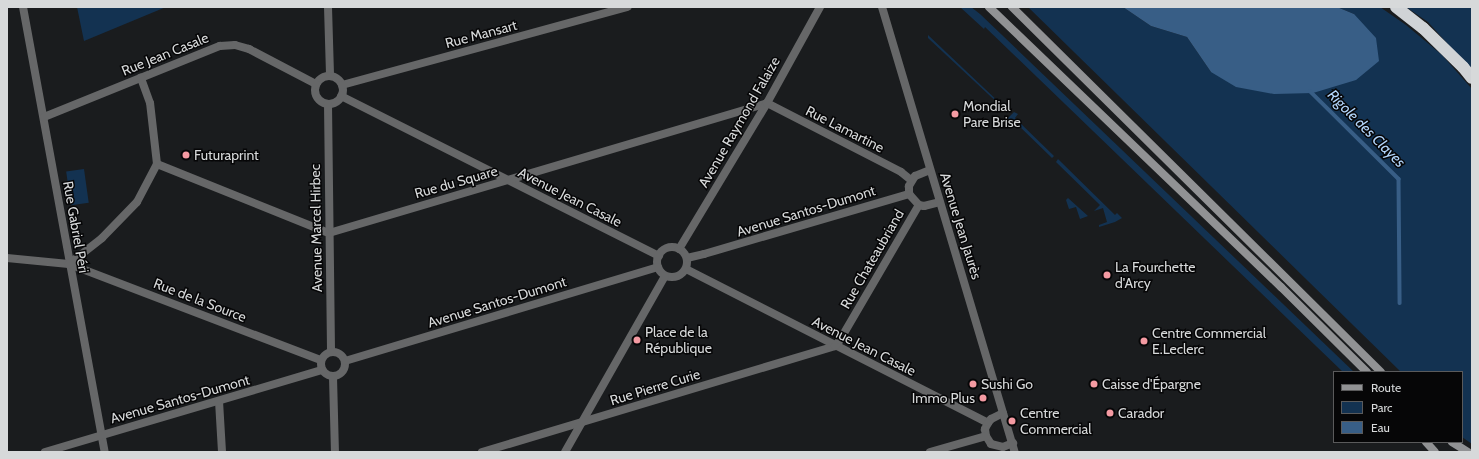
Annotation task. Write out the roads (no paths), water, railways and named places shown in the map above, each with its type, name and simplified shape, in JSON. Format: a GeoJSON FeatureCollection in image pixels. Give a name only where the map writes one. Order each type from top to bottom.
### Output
{"type":"FeatureCollection","features":[{"type":"Feature","properties":{"kind":"highway"},"geometry":{"type":"LineString","coordinates":[[1396,7],[1423,28],[1463,67],[1472,78]]}},
{"type":"Feature","properties":{"kind":"main road"},"geometry":{"type":"LineString","coordinates":[[986,7],[992,10],[1281,287],[1366,371]]}},
{"type":"Feature","properties":{"kind":"main road"},"geometry":{"type":"LineString","coordinates":[[1012,7],[1380,371]]}},
{"type":"Feature","properties":{"kind":"main road"},"geometry":{"type":"LineString","coordinates":[[1427,443],[1434,452]]}},
{"type":"Feature","properties":{"kind":"main road"},"geometry":{"type":"LineString","coordinates":[[1454,443],[1468,452]]}},
{"type":"Feature","properties":{"kind":"street","name":"Rue Gabriel Péri"},"geometry":{"type":"LineString","coordinates":[[23,7],[44,117],[69,264],[105,452]]}},
{"type":"Feature","properties":{"kind":"street"},"geometry":{"type":"LineString","coordinates":[[328,7],[330,76]]}},
{"type":"Feature","properties":{"kind":"street","name":"Rue Mansart"},"geometry":{"type":"LineString","coordinates":[[342,85],[628,7]]}},
{"type":"Feature","properties":{"kind":"street","name":"Avenue Raymond Falaize"},"geometry":{"type":"LineString","coordinates":[[679,249],[767,103],[820,7]]}},
{"type":"Feature","properties":{"kind":"street","name":"Avenue Jean Jaurès"},"geometry":{"type":"LineString","coordinates":[[882,7],[1015,452]]}},
{"type":"Feature","properties":{"kind":"street","name":"Rue Jean Casale"},"geometry":{"type":"LineString","coordinates":[[44,117],[220,46],[235,45],[249,49],[316,84]]}},
{"type":"Feature","properties":{"kind":"street"},"geometry":{"type":"LineString","coordinates":[[330,76],[337,79],[342,85],[341,96],[336,102],[328,104],[320,100],[315,93],[316,84],[322,78],[330,76]]}},
{"type":"Feature","properties":{"kind":"street"},"geometry":{"type":"LineString","coordinates":[[69,264],[102,238],[137,202],[157,164],[150,103],[140,78]]}},
{"type":"Feature","properties":{"kind":"street","name":"Avenue Jean Casale"},"geometry":{"type":"LineString","coordinates":[[341,96],[658,256]]}},
{"type":"Feature","properties":{"kind":"street","name":"Rue Lamartine"},"geometry":{"type":"LineString","coordinates":[[767,103],[901,172],[911,180]]}},
{"type":"Feature","properties":{"kind":"street","name":"Rue du Square"},"geometry":{"type":"LineString","coordinates":[[329,233],[767,103]]}},
{"type":"Feature","properties":{"kind":"street","name":"Avenue Marcel Hirbec"},"geometry":{"type":"LineString","coordinates":[[328,104],[331,352]]}},
{"type":"Feature","properties":{"kind":"street"},"geometry":{"type":"LineString","coordinates":[[157,164],[329,233]]}},
{"type":"Feature","properties":{"kind":"street"},"geometry":{"type":"LineString","coordinates":[[930,170],[915,176],[911,180],[908,186],[909,194],[919,205],[924,206],[940,202]]}},
{"type":"Feature","properties":{"kind":"street","name":"Avenue Santos-Dumont"},"geometry":{"type":"LineString","coordinates":[[686,258],[909,194]]}},
{"type":"Feature","properties":{"kind":"street","name":"Rue Chateaubriand"},"geometry":{"type":"LineString","coordinates":[[835,346],[840,340],[919,205]]}},
{"type":"Feature","properties":{"kind":"street"},"geometry":{"type":"LineString","coordinates":[[670,247],[679,249],[686,258],[686,269],[679,276],[670,278],[665,276],[658,267],[658,256],[665,249],[670,247]]}},
{"type":"Feature","properties":{"kind":"street","name":"Rue de la Source"},"geometry":{"type":"LineString","coordinates":[[7,258],[69,264],[321,360]]}},
{"type":"Feature","properties":{"kind":"street","name":"Avenue Santos-Dumont"},"geometry":{"type":"LineString","coordinates":[[345,361],[658,267]]}},
{"type":"Feature","properties":{"kind":"street","name":"Avenue Jean Casale"},"geometry":{"type":"LineString","coordinates":[[686,269],[988,423]]}},
{"type":"Feature","properties":{"kind":"street"},"geometry":{"type":"LineString","coordinates":[[565,452],[665,276]]}},
{"type":"Feature","properties":{"kind":"street","name":"Rue Pierre Curie"},"geometry":{"type":"LineString","coordinates":[[482,452],[835,346]]}},
{"type":"Feature","properties":{"kind":"street"},"geometry":{"type":"LineString","coordinates":[[331,352],[341,355],[345,361],[343,372],[333,377],[326,375],[322,370],[321,360],[325,354],[331,352]]}},
{"type":"Feature","properties":{"kind":"street","name":"Avenue Santos-Dumont"},"geometry":{"type":"LineString","coordinates":[[45,452],[322,370]]}},
{"type":"Feature","properties":{"kind":"street"},"geometry":{"type":"LineString","coordinates":[[333,377],[335,452]]}},
{"type":"Feature","properties":{"kind":"street"},"geometry":{"type":"LineString","coordinates":[[219,401],[222,452]]}},
{"type":"Feature","properties":{"kind":"street"},"geometry":{"type":"LineString","coordinates":[[1003,413],[991,419],[988,423],[985,429],[986,436],[991,444],[998,449],[1013,443]]}},
{"type":"Feature","properties":{"kind":"street"},"geometry":{"type":"LineString","coordinates":[[930,452],[986,436]]}},
{"type":"Feature","properties":{"kind":"water"},"geometry":{"type":"Polygon","coordinates":[[[1123,7],[1337,7],[1354,14],[1376,38],[1379,61],[1356,80],[1313,93],[1274,94],[1236,87],[1211,72],[1187,37],[1151,26],[1123,7]]]}},
{"type":"Feature","properties":{"kind":"waterway","name":"Rigole des Clayes"},"geometry":{"type":"LineString","coordinates":[[1310,91],[1399,179],[1400,303]]}},
{"type":"Feature","properties":{"kind":"place","name":"Mondial Pare Brise"},"geometry":{"type":"Point","coordinates":[955,114]}},
{"type":"Feature","properties":{"kind":"place","name":"Futuraprint"},"geometry":{"type":"Point","coordinates":[186,155]}},
{"type":"Feature","properties":{"kind":"place","name":"La Fourchette d'Arcy"},"geometry":{"type":"Point","coordinates":[1107,275]}},
{"type":"Feature","properties":{"kind":"place","name":"Place de la République"},"geometry":{"type":"Point","coordinates":[637,340]}},
{"type":"Feature","properties":{"kind":"place","name":"Centre Commercial E.Leclerc"},"geometry":{"type":"Point","coordinates":[1144,341]}},
{"type":"Feature","properties":{"kind":"place","name":"Sushi Go"},"geometry":{"type":"Point","coordinates":[973,384]}},
{"type":"Feature","properties":{"kind":"place","name":"Caisse d'Épargne"},"geometry":{"type":"Point","coordinates":[1094,384]}},
{"type":"Feature","properties":{"kind":"place","name":"Immo Plus"},"geometry":{"type":"Point","coordinates":[983,398]}},
{"type":"Feature","properties":{"kind":"place","name":"Carador"},"geometry":{"type":"Point","coordinates":[1110,413]}},
{"type":"Feature","properties":{"kind":"place","name":"Centre Commercial"},"geometry":{"type":"Point","coordinates":[1012,421]}}]}
